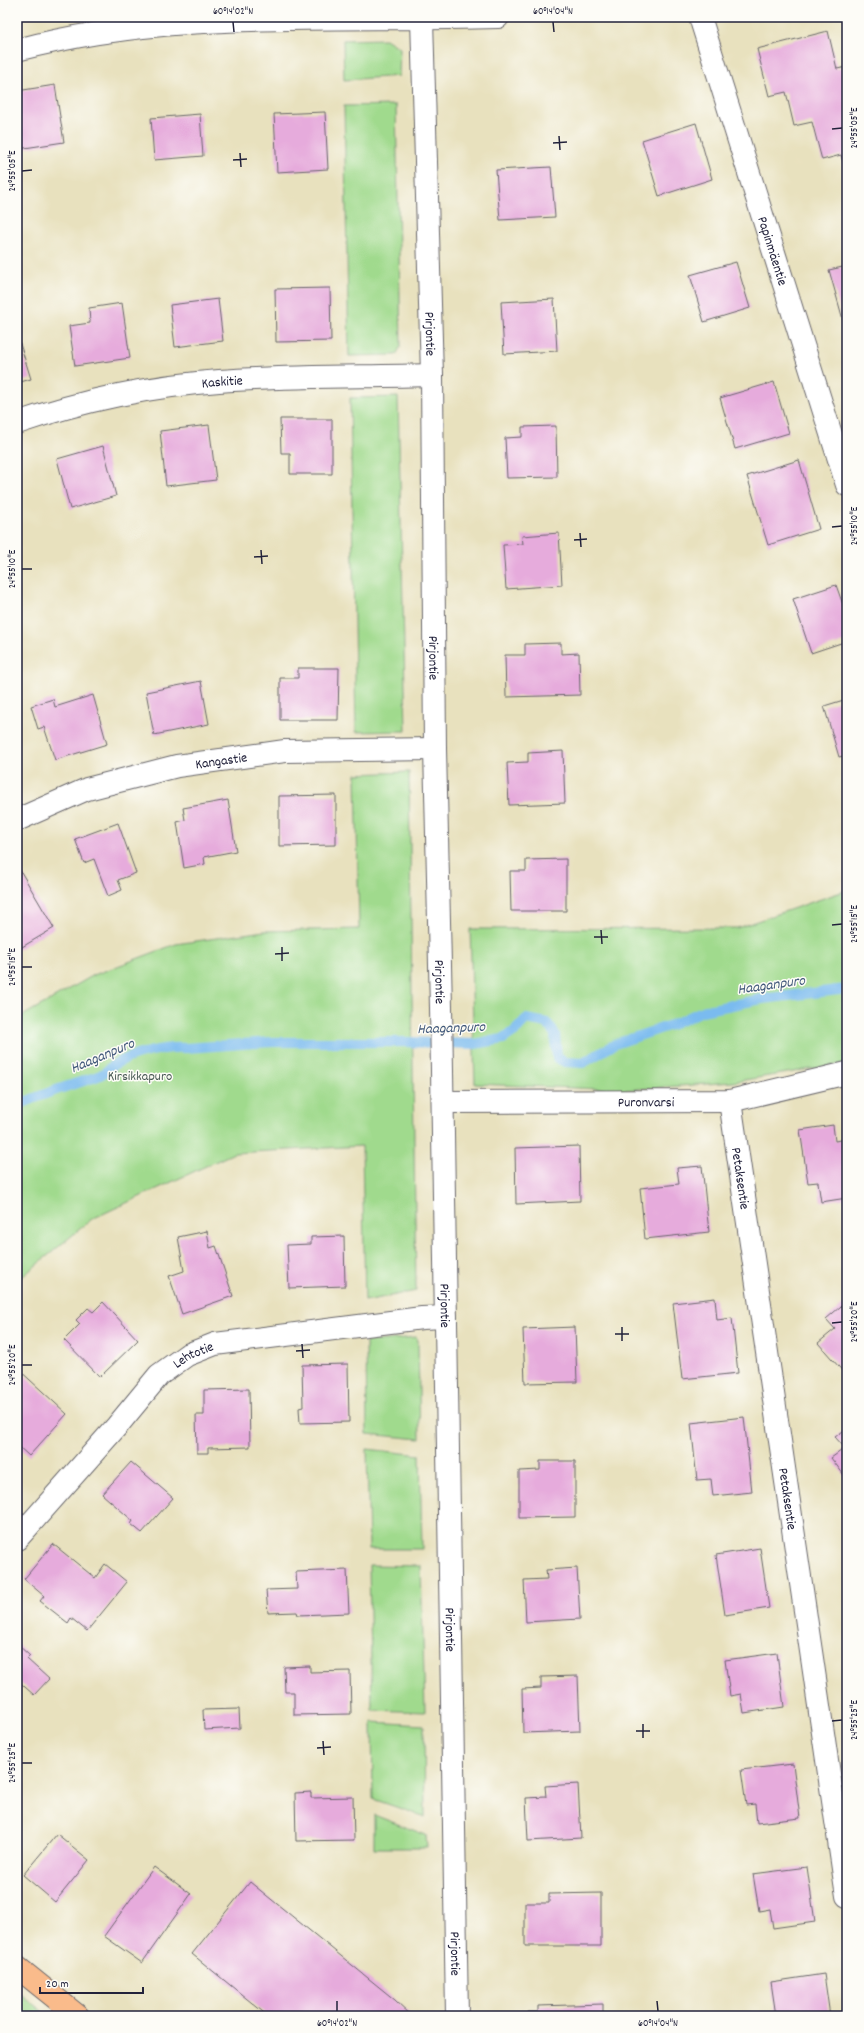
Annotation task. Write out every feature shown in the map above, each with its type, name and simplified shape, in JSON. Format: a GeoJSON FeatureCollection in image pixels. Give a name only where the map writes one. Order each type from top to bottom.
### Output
{"type":"FeatureCollection","features":[{"type":"Feature","properties":{"kind":"main road"},"geometry":{"type":"LineString","coordinates":[[17,1968],[78,2016]]}},
{"type":"Feature","properties":{"kind":"street"},"geometry":{"type":"LineString","coordinates":[[17,50],[42,44],[126,30],[181,24],[289,19],[422,19],[498,17]]}},
{"type":"Feature","properties":{"kind":"street","name":"Papinmäentie"},"geometry":{"type":"LineString","coordinates":[[700,17],[847,485]]}},
{"type":"Feature","properties":{"kind":"street","name":"Pirjontie"},"geometry":{"type":"LineString","coordinates":[[422,19],[432,375],[435,749],[443,1102],[457,2016]]}},
{"type":"Feature","properties":{"kind":"street","name":"Kaskitie"},"geometry":{"type":"LineString","coordinates":[[17,423],[52,411],[129,393],[218,381],[432,375]]}},
{"type":"Feature","properties":{"kind":"street","name":"Kangastie"},"geometry":{"type":"LineString","coordinates":[[17,820],[87,789],[177,766],[285,751],[435,749]]}},
{"type":"Feature","properties":{"kind":"street","name":"Puronvarsi"},"geometry":{"type":"LineString","coordinates":[[443,1102],[730,1101],[847,1073]]}},
{"type":"Feature","properties":{"kind":"street","name":"Petaksentie"},"geometry":{"type":"LineString","coordinates":[[730,1101],[847,1896]]}},
{"type":"Feature","properties":{"kind":"street","name":"Lehtotie"},"geometry":{"type":"LineString","coordinates":[[17,1539],[112,1432],[159,1375],[187,1355],[215,1344],[422,1318],[446,1317]]}},
{"type":"Feature","properties":{"kind":"green space"},"geometry":{"type":"Polygon","coordinates":[[[386,39],[400,48],[399,76],[344,80],[343,40],[386,39]]]}},
{"type":"Feature","properties":{"kind":"green space"},"geometry":{"type":"Polygon","coordinates":[[[396,105],[401,346],[396,355],[349,356],[344,106],[396,105]]]}},
{"type":"Feature","properties":{"kind":"green space"},"geometry":{"type":"Polygon","coordinates":[[[398,397],[406,731],[356,732],[350,398],[398,397]]]}},
{"type":"Feature","properties":{"kind":"green space","name":"Kirsikkapuro"},"geometry":{"type":"Polygon","coordinates":[[[409,772],[416,1291],[365,1301],[362,1146],[234,1153],[92,1219],[17,1281],[17,1019],[94,975],[176,944],[264,931],[359,929],[356,774],[409,772]]]}},
{"type":"Feature","properties":{"kind":"green space"},"geometry":{"type":"Polygon","coordinates":[[[847,890],[847,1063],[733,1082],[624,1090],[475,1084],[470,929],[737,928],[847,890]]]}},
{"type":"Feature","properties":{"kind":"green space"},"geometry":{"type":"Polygon","coordinates":[[[416,1337],[418,1345],[420,1439],[367,1434],[366,1342],[416,1337]]]}},
{"type":"Feature","properties":{"kind":"green space"},"geometry":{"type":"Polygon","coordinates":[[[367,1449],[420,1455],[422,1549],[369,1549],[367,1449]]]}},
{"type":"Feature","properties":{"kind":"green space"},"geometry":{"type":"Polygon","coordinates":[[[369,1565],[421,1566],[425,1712],[372,1710],[369,1565]]]}},
{"type":"Feature","properties":{"kind":"green space"},"geometry":{"type":"Polygon","coordinates":[[[372,1722],[424,1725],[425,1817],[373,1799],[372,1722]]]}},
{"type":"Feature","properties":{"kind":"green space"},"geometry":{"type":"Polygon","coordinates":[[[374,1815],[426,1835],[427,1848],[374,1848],[374,1815]]]}},
{"type":"Feature","properties":{"kind":"green space"},"geometry":{"type":"Polygon","coordinates":[[[17,1991],[48,2016],[17,2016],[17,1991]]]}},
{"type":"Feature","properties":{"kind":"building"},"geometry":{"type":"Polygon","coordinates":[[[828,31],[837,69],[847,67],[847,176],[841,155],[822,160],[812,122],[794,126],[786,92],[769,96],[757,49],[828,31]]]}},
{"type":"Feature","properties":{"kind":"building"},"geometry":{"type":"Polygon","coordinates":[[[55,85],[64,142],[18,149],[17,91],[55,85]]]}},
{"type":"Feature","properties":{"kind":"building"},"geometry":{"type":"Polygon","coordinates":[[[325,112],[328,169],[277,172],[274,114],[325,112]]]}},
{"type":"Feature","properties":{"kind":"building"},"geometry":{"type":"Polygon","coordinates":[[[200,114],[203,156],[154,160],[151,118],[200,114]]]}},
{"type":"Feature","properties":{"kind":"building"},"geometry":{"type":"Polygon","coordinates":[[[696,123],[712,179],[659,196],[642,140],[696,123]]]}},
{"type":"Feature","properties":{"kind":"building"},"geometry":{"type":"Polygon","coordinates":[[[551,167],[555,217],[500,220],[496,170],[551,167]]]}},
{"type":"Feature","properties":{"kind":"building"},"geometry":{"type":"Polygon","coordinates":[[[736,262],[750,308],[704,322],[690,275],[736,262]]]}},
{"type":"Feature","properties":{"kind":"building"},"geometry":{"type":"Polygon","coordinates":[[[847,266],[847,334],[829,270],[847,266]]]}},
{"type":"Feature","properties":{"kind":"building"},"geometry":{"type":"Polygon","coordinates":[[[330,288],[331,341],[276,342],[275,289],[330,288]]]}},
{"type":"Feature","properties":{"kind":"building"},"geometry":{"type":"Polygon","coordinates":[[[218,299],[223,341],[175,347],[170,305],[218,299]]]}},
{"type":"Feature","properties":{"kind":"building"},"geometry":{"type":"Polygon","coordinates":[[[554,299],[557,351],[504,354],[501,302],[554,299]]]}},
{"type":"Feature","properties":{"kind":"building"},"geometry":{"type":"Polygon","coordinates":[[[122,303],[130,358],[75,366],[69,326],[90,323],[89,308],[122,303]]]}},
{"type":"Feature","properties":{"kind":"building"},"geometry":{"type":"Polygon","coordinates":[[[17,334],[31,379],[17,383],[17,334]]]}},
{"type":"Feature","properties":{"kind":"building"},"geometry":{"type":"Polygon","coordinates":[[[774,382],[789,433],[735,449],[720,398],[774,382]]]}},
{"type":"Feature","properties":{"kind":"building"},"geometry":{"type":"Polygon","coordinates":[[[280,419],[332,419],[332,474],[290,474],[290,453],[281,453],[280,419]]]}},
{"type":"Feature","properties":{"kind":"building"},"geometry":{"type":"Polygon","coordinates":[[[209,425],[216,480],[166,486],[160,431],[209,425]]]}},
{"type":"Feature","properties":{"kind":"building"},"geometry":{"type":"Polygon","coordinates":[[[556,426],[557,477],[507,478],[505,438],[522,437],[522,427],[556,426]]]}},
{"type":"Feature","properties":{"kind":"building"},"geometry":{"type":"Polygon","coordinates":[[[103,446],[116,496],[70,509],[57,459],[103,446]]]}},
{"type":"Feature","properties":{"kind":"building"},"geometry":{"type":"Polygon","coordinates":[[[799,460],[819,529],[768,545],[747,476],[799,460]]]}},
{"type":"Feature","properties":{"kind":"building"},"geometry":{"type":"Polygon","coordinates":[[[559,533],[562,585],[506,589],[503,545],[523,544],[522,536],[559,533]]]}},
{"type":"Feature","properties":{"kind":"building"},"geometry":{"type":"Polygon","coordinates":[[[836,585],[847,616],[847,641],[811,653],[793,599],[836,585]]]}},
{"type":"Feature","properties":{"kind":"building"},"geometry":{"type":"Polygon","coordinates":[[[561,643],[561,654],[579,653],[580,695],[506,697],[505,655],[525,655],[525,644],[561,643]]]}},
{"type":"Feature","properties":{"kind":"building"},"geometry":{"type":"Polygon","coordinates":[[[298,668],[339,668],[338,720],[280,720],[280,678],[298,678],[298,668]]]}},
{"type":"Feature","properties":{"kind":"building"},"geometry":{"type":"Polygon","coordinates":[[[201,681],[209,724],[154,735],[146,692],[201,681]]]}},
{"type":"Feature","properties":{"kind":"building"},"geometry":{"type":"Polygon","coordinates":[[[93,695],[107,744],[55,760],[44,727],[38,729],[31,706],[53,699],[55,707],[93,695]]]}},
{"type":"Feature","properties":{"kind":"building"},"geometry":{"type":"Polygon","coordinates":[[[847,699],[847,755],[839,757],[824,706],[847,699]]]}},
{"type":"Feature","properties":{"kind":"building"},"geometry":{"type":"Polygon","coordinates":[[[563,751],[565,803],[509,805],[507,763],[528,762],[528,753],[563,751]]]}},
{"type":"Feature","properties":{"kind":"building"},"geometry":{"type":"Polygon","coordinates":[[[336,795],[336,845],[279,846],[279,796],[336,795]]]}},
{"type":"Feature","properties":{"kind":"building"},"geometry":{"type":"Polygon","coordinates":[[[228,800],[236,851],[204,857],[205,864],[184,868],[177,822],[185,820],[183,808],[228,800]]]}},
{"type":"Feature","properties":{"kind":"building"},"geometry":{"type":"Polygon","coordinates":[[[118,823],[136,873],[118,880],[122,890],[108,896],[94,859],[84,863],[75,839],[118,823]]]}},
{"type":"Feature","properties":{"kind":"building"},"geometry":{"type":"Polygon","coordinates":[[[566,859],[566,911],[511,911],[510,871],[526,871],[526,860],[566,859]]]}},
{"type":"Feature","properties":{"kind":"building"},"geometry":{"type":"Polygon","coordinates":[[[17,865],[54,928],[17,950],[17,865]]]}},
{"type":"Feature","properties":{"kind":"building"},"geometry":{"type":"Polygon","coordinates":[[[833,1125],[835,1141],[847,1139],[847,1198],[821,1202],[818,1182],[808,1183],[800,1130],[833,1125]]]}},
{"type":"Feature","properties":{"kind":"building"},"geometry":{"type":"Polygon","coordinates":[[[579,1146],[580,1201],[516,1204],[515,1148],[579,1146]]]}},
{"type":"Feature","properties":{"kind":"building"},"geometry":{"type":"Polygon","coordinates":[[[702,1166],[709,1232],[645,1239],[640,1188],[679,1184],[677,1168],[702,1166]]]}},
{"type":"Feature","properties":{"kind":"building"},"geometry":{"type":"Polygon","coordinates":[[[207,1231],[210,1248],[216,1246],[233,1296],[182,1314],[169,1276],[184,1271],[178,1237],[207,1231]]]}},
{"type":"Feature","properties":{"kind":"building"},"geometry":{"type":"Polygon","coordinates":[[[344,1236],[345,1286],[289,1288],[287,1245],[311,1244],[311,1237],[344,1236]]]}},
{"type":"Feature","properties":{"kind":"building"},"geometry":{"type":"Polygon","coordinates":[[[715,1298],[717,1320],[732,1318],[738,1373],[682,1379],[673,1303],[715,1298]]]}},
{"type":"Feature","properties":{"kind":"building"},"geometry":{"type":"Polygon","coordinates":[[[847,1301],[846,1375],[818,1343],[835,1329],[826,1319],[847,1301]]]}},
{"type":"Feature","properties":{"kind":"building"},"geometry":{"type":"Polygon","coordinates":[[[103,1302],[138,1340],[100,1377],[64,1340],[80,1324],[76,1320],[88,1308],[93,1312],[103,1302]]]}},
{"type":"Feature","properties":{"kind":"building"},"geometry":{"type":"Polygon","coordinates":[[[575,1327],[577,1382],[525,1383],[523,1329],[575,1327]]]}},
{"type":"Feature","properties":{"kind":"building"},"geometry":{"type":"Polygon","coordinates":[[[348,1364],[349,1422],[300,1423],[299,1408],[303,1407],[302,1365],[348,1364]]]}},
{"type":"Feature","properties":{"kind":"building"},"geometry":{"type":"Polygon","coordinates":[[[17,1368],[67,1414],[29,1456],[17,1445],[17,1368]]]}},
{"type":"Feature","properties":{"kind":"building"},"geometry":{"type":"Polygon","coordinates":[[[249,1389],[250,1447],[208,1448],[208,1453],[197,1453],[196,1415],[204,1415],[204,1390],[249,1389]]]}},
{"type":"Feature","properties":{"kind":"building"},"geometry":{"type":"Polygon","coordinates":[[[744,1417],[752,1492],[713,1496],[711,1479],[697,1480],[691,1423],[744,1417]]]}},
{"type":"Feature","properties":{"kind":"building"},"geometry":{"type":"Polygon","coordinates":[[[847,1428],[847,1479],[831,1458],[845,1448],[835,1437],[847,1428]]]}},
{"type":"Feature","properties":{"kind":"building"},"geometry":{"type":"Polygon","coordinates":[[[540,1461],[575,1461],[575,1517],[519,1518],[519,1471],[540,1470],[540,1461]]]}},
{"type":"Feature","properties":{"kind":"building"},"geometry":{"type":"Polygon","coordinates":[[[131,1462],[173,1498],[142,1533],[131,1524],[133,1521],[102,1494],[131,1462]]]}},
{"type":"Feature","properties":{"kind":"building"},"geometry":{"type":"Polygon","coordinates":[[[53,1544],[95,1578],[105,1564],[127,1582],[87,1631],[71,1618],[68,1623],[40,1601],[44,1596],[24,1579],[53,1544]]]}},
{"type":"Feature","properties":{"kind":"building"},"geometry":{"type":"Polygon","coordinates":[[[760,1548],[769,1608],[725,1615],[716,1555],[760,1548]]]}},
{"type":"Feature","properties":{"kind":"building"},"geometry":{"type":"Polygon","coordinates":[[[577,1568],[580,1619],[526,1622],[524,1580],[547,1579],[546,1570],[577,1568]]]}},
{"type":"Feature","properties":{"kind":"building"},"geometry":{"type":"Polygon","coordinates":[[[347,1570],[349,1613],[298,1615],[297,1612],[268,1613],[266,1590],[297,1589],[296,1572],[347,1570]]]}},
{"type":"Feature","properties":{"kind":"building"},"geometry":{"type":"Polygon","coordinates":[[[17,1644],[30,1656],[27,1659],[49,1679],[34,1695],[17,1680],[17,1644]]]}},
{"type":"Feature","properties":{"kind":"building"},"geometry":{"type":"Polygon","coordinates":[[[777,1653],[784,1707],[744,1713],[741,1694],[730,1696],[725,1660],[777,1653]]]}},
{"type":"Feature","properties":{"kind":"building"},"geometry":{"type":"Polygon","coordinates":[[[310,1666],[310,1672],[350,1671],[351,1714],[294,1715],[294,1692],[285,1692],[284,1667],[310,1666]]]}},
{"type":"Feature","properties":{"kind":"building"},"geometry":{"type":"Polygon","coordinates":[[[578,1676],[580,1731],[523,1733],[522,1689],[541,1688],[541,1677],[578,1676]]]}},
{"type":"Feature","properties":{"kind":"building"},"geometry":{"type":"Polygon","coordinates":[[[239,1709],[240,1728],[204,1730],[203,1710],[239,1709]]]}},
{"type":"Feature","properties":{"kind":"building"},"geometry":{"type":"Polygon","coordinates":[[[793,1764],[800,1818],[757,1823],[755,1804],[746,1805],[741,1770],[793,1764]]]}},
{"type":"Feature","properties":{"kind":"building"},"geometry":{"type":"Polygon","coordinates":[[[578,1784],[581,1838],[528,1841],[526,1798],[546,1797],[545,1786],[578,1784]]]}},
{"type":"Feature","properties":{"kind":"building"},"geometry":{"type":"Polygon","coordinates":[[[311,1792],[311,1798],[353,1797],[354,1840],[296,1841],[295,1793],[311,1792]]]}},
{"type":"Feature","properties":{"kind":"building"},"geometry":{"type":"Polygon","coordinates":[[[57,1834],[89,1860],[55,1902],[23,1875],[57,1834]]]}},
{"type":"Feature","properties":{"kind":"building"},"geometry":{"type":"Polygon","coordinates":[[[154,1867],[191,1894],[142,1963],[104,1936],[154,1867]]]}},
{"type":"Feature","properties":{"kind":"building"},"geometry":{"type":"Polygon","coordinates":[[[807,1867],[815,1922],[773,1928],[770,1909],[759,1911],[753,1874],[807,1867]]]}},
{"type":"Feature","properties":{"kind":"building"},"geometry":{"type":"Polygon","coordinates":[[[250,1882],[395,2000],[412,2016],[268,2016],[192,1954],[250,1882]]]}},
{"type":"Feature","properties":{"kind":"building"},"geometry":{"type":"Polygon","coordinates":[[[601,1893],[601,1946],[525,1946],[525,1903],[549,1903],[549,1894],[601,1893]]]}},
{"type":"Feature","properties":{"kind":"building"},"geometry":{"type":"Polygon","coordinates":[[[824,1974],[830,2016],[776,2016],[771,1982],[824,1974]]]}},
{"type":"Feature","properties":{"kind":"building"},"geometry":{"type":"Polygon","coordinates":[[[603,2004],[603,2016],[528,2016],[528,2012],[538,2012],[538,2006],[603,2004]]]}},
{"type":"Feature","properties":{"kind":"waterway","name":"Haaganpuro"},"geometry":{"type":"LineString","coordinates":[[17,1106],[47,1093],[100,1075],[122,1060],[169,1048],[272,1042],[406,1042],[475,1044],[503,1039],[515,1031],[526,1019],[547,1023],[555,1034],[557,1058],[565,1062],[583,1063],[615,1044],[674,1024],[702,1011],[762,999],[847,989]]}}]}
